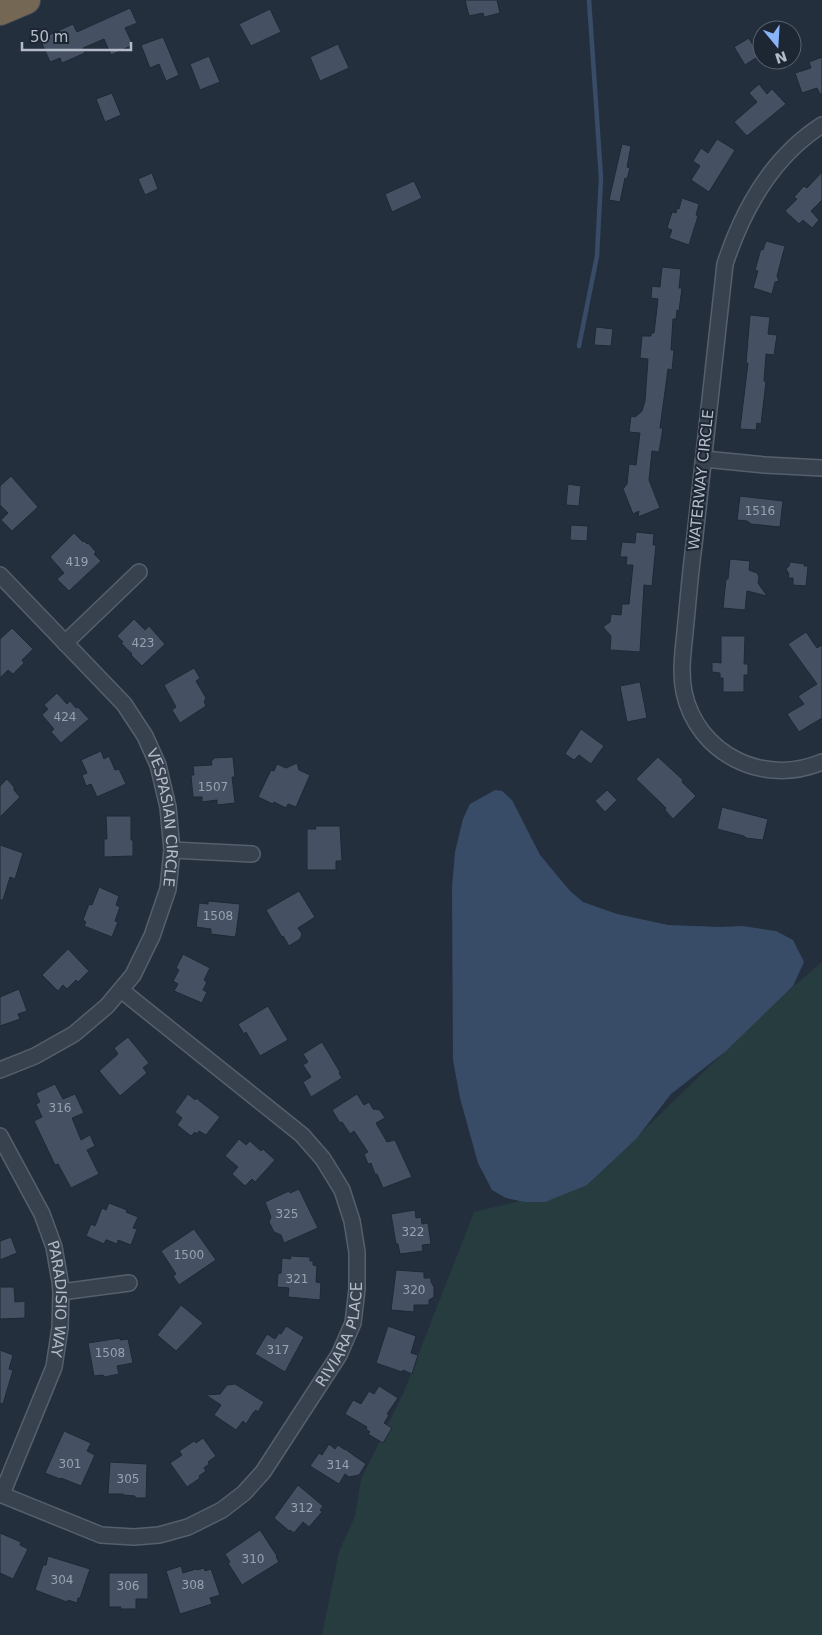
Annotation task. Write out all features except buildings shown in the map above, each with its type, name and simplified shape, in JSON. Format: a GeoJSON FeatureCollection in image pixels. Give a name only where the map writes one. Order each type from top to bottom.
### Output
{"type":"FeatureCollection","features":[{"type":"Feature","properties":{"kind":"highway"},"geometry":{"type":"LineString","coordinates":[[0,11],[26,0]]}},
{"type":"Feature","properties":{"kind":"street","name":"WATERWAY CIRCLE"},"geometry":{"type":"LineString","coordinates":[[822,125],[800,141],[785,156],[763,184],[747,209],[735,234],[725,264],[689,583],[681,675],[687,703],[701,730],[714,744],[740,762],[768,770],[786,771],[810,767],[822,762]]}},
{"type":"Feature","properties":{"kind":"street"},"geometry":{"type":"LineString","coordinates":[[704,459],[774,466],[822,468]]}},
{"type":"Feature","properties":{"kind":"street"},"geometry":{"type":"LineString","coordinates":[[65,643],[139,572]]}},
{"type":"Feature","properties":{"kind":"street","name":"VESPASIAN CIRCLE"},"geometry":{"type":"LineString","coordinates":[[0,1070],[36,1056],[74,1034],[107,1006],[133,975],[152,936],[168,889],[172,850],[166,798],[158,765],[146,736],[124,704],[65,643],[3,585]]}},
{"type":"Feature","properties":{"kind":"street"},"geometry":{"type":"LineString","coordinates":[[172,850],[252,854]]}},
{"type":"Feature","properties":{"kind":"street","name":"RIVIARA PLACE"},"geometry":{"type":"LineString","coordinates":[[1,1494],[100,1535],[159,1536],[188,1527],[222,1510],[244,1493],[263,1472],[339,1355],[353,1323],[357,1289],[357,1252],[352,1221],[342,1190],[323,1159],[302,1135],[121,990]]}},
{"type":"Feature","properties":{"kind":"street","name":"PARADISIO WAY"},"geometry":{"type":"LineString","coordinates":[[0,1136],[42,1214],[54,1247],[60,1281],[60,1328],[54,1367],[1,1494]]}},
{"type":"Feature","properties":{"kind":"street"},"geometry":{"type":"LineString","coordinates":[[60,1292],[129,1284]]}},
{"type":"Feature","properties":{"kind":"green space"},"geometry":{"type":"Polygon","coordinates":[[[822,962],[822,1635],[322,1635],[339,1552],[355,1516],[361,1479],[403,1394],[474,1212],[587,1185],[781,997],[822,962]]]}},
{"type":"Feature","properties":{"kind":"water"},"geometry":{"type":"Polygon","coordinates":[[[495,790],[502,791],[512,800],[540,855],[570,891],[583,902],[617,914],[668,925],[742,926],[776,931],[793,940],[804,962],[793,986],[726,1051],[671,1094],[636,1139],[587,1185],[545,1202],[525,1202],[506,1198],[492,1190],[478,1163],[460,1098],[453,1060],[452,888],[455,852],[463,819],[470,804],[495,790]]]}},
{"type":"Feature","properties":{"kind":"waterway"},"geometry":{"type":"LineString","coordinates":[[579,346],[597,256],[601,178],[589,0]]}}]}
